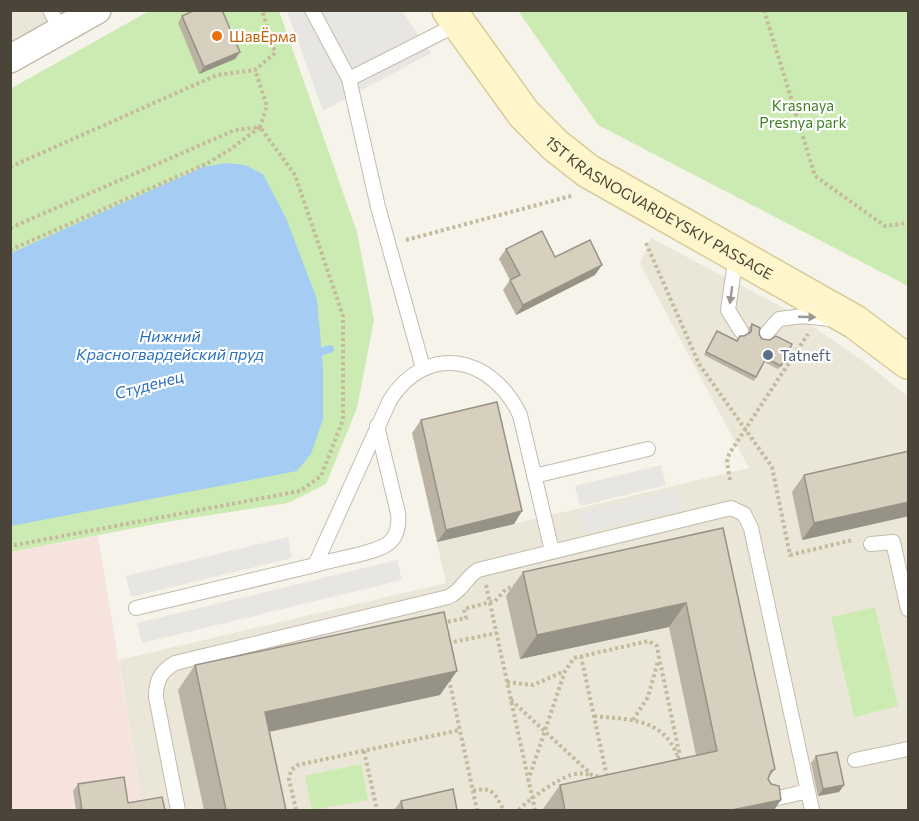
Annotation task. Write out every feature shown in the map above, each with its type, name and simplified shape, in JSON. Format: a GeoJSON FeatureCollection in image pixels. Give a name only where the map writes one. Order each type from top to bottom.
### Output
{"type":"FeatureCollection","features":[{"type":"Feature","properties":{"kind":"street"},"geometry":{"type":"LineString","coordinates":[[10,59],[56,21],[97,10]]}},
{"type":"Feature","properties":{"kind":"street","name":"1ST KRASNOGVARDEYSKIY PASSAGE"},"geometry":{"type":"LineString","coordinates":[[453,17],[524,114],[555,145],[588,171],[855,322],[909,362]]}},
{"type":"Feature","properties":{"kind":"lane"},"geometry":{"type":"LineString","coordinates":[[312,10],[349,79],[389,245],[423,368]]}},
{"type":"Feature","properties":{"kind":"lane"},"geometry":{"type":"LineString","coordinates":[[349,79],[453,17]]}},
{"type":"Feature","properties":{"kind":"lane"},"geometry":{"type":"LineString","coordinates":[[736,256],[729,310],[741,331]]}},
{"type":"Feature","properties":{"kind":"lane"},"geometry":{"type":"LineString","coordinates":[[765,335],[779,319],[802,316],[855,322]]}},
{"type":"Feature","properties":{"kind":"lane"},"geometry":{"type":"LineString","coordinates":[[315,565],[377,426],[396,391],[423,368],[437,363],[457,363],[484,372],[503,387],[513,401],[520,415],[552,551]]}},
{"type":"Feature","properties":{"kind":"lane"},"geometry":{"type":"LineString","coordinates":[[136,608],[383,548],[396,534],[399,524],[377,426]]}},
{"type":"Feature","properties":{"kind":"lane"},"geometry":{"type":"LineString","coordinates":[[534,476],[648,449]]}},
{"type":"Feature","properties":{"kind":"lane"},"geometry":{"type":"LineString","coordinates":[[178,810],[156,697],[158,679],[167,668],[186,661],[448,597],[456,593],[478,570],[731,508],[744,514],[751,528],[812,810]]}},
{"type":"Feature","properties":{"kind":"lane"},"geometry":{"type":"LineString","coordinates":[[871,544],[893,542],[909,609]]}},
{"type":"Feature","properties":{"kind":"lane"},"geometry":{"type":"LineString","coordinates":[[855,760],[909,749]]}},
{"type":"Feature","properties":{"kind":"lane"},"geometry":{"type":"LineString","coordinates":[[760,802],[808,791]]}},
{"type":"Feature","properties":{"kind":"path"},"geometry":{"type":"LineString","coordinates":[[10,167],[217,75],[255,70],[275,53],[262,10]]}},
{"type":"Feature","properties":{"kind":"path"},"geometry":{"type":"LineString","coordinates":[[764,10],[815,176],[885,226],[909,223]]}},
{"type":"Feature","properties":{"kind":"path"},"geometry":{"type":"LineString","coordinates":[[10,250],[207,164],[231,149],[260,127],[267,106],[255,70]]}},
{"type":"Feature","properties":{"kind":"path"},"geometry":{"type":"LineString","coordinates":[[10,228],[235,130],[260,127]]}},
{"type":"Feature","properties":{"kind":"path"},"geometry":{"type":"LineString","coordinates":[[10,546],[300,491],[321,476],[343,420],[343,316],[295,175],[260,127]]}},
{"type":"Feature","properties":{"kind":"path"},"geometry":{"type":"LineString","coordinates":[[389,245],[571,196]]}},
{"type":"Feature","properties":{"kind":"path"},"geometry":{"type":"LineString","coordinates":[[646,243],[699,364],[772,467],[790,555],[855,540],[871,544]]}},
{"type":"Feature","properties":{"kind":"path"},"geometry":{"type":"LineString","coordinates":[[730,480],[728,459],[818,318]]}},
{"type":"Feature","properties":{"kind":"path"},"geometry":{"type":"LineString","coordinates":[[437,625],[466,618],[464,609],[495,601],[508,588],[522,584]]}},
{"type":"Feature","properties":{"kind":"path"},"geometry":{"type":"LineString","coordinates":[[492,610],[535,810]]}},
{"type":"Feature","properties":{"kind":"path"},"geometry":{"type":"LineString","coordinates":[[441,645],[497,633]]}},
{"type":"Feature","properties":{"kind":"path"},"geometry":{"type":"LineString","coordinates":[[528,781],[569,662],[581,656],[648,641],[655,644],[659,657],[679,752],[674,762]]}},
{"type":"Feature","properties":{"kind":"path"},"geometry":{"type":"LineString","coordinates":[[581,656],[607,777]]}},
{"type":"Feature","properties":{"kind":"path"},"geometry":{"type":"LineString","coordinates":[[633,720],[648,697],[659,657]]}},
{"type":"Feature","properties":{"kind":"path"},"geometry":{"type":"LineString","coordinates":[[507,681],[533,685],[565,671]]}},
{"type":"Feature","properties":{"kind":"path"},"geometry":{"type":"LineString","coordinates":[[448,677],[477,810]]}},
{"type":"Feature","properties":{"kind":"path"},"geometry":{"type":"LineString","coordinates":[[511,699],[592,775]]}},
{"type":"Feature","properties":{"kind":"path"},"geometry":{"type":"LineString","coordinates":[[594,716],[633,720],[658,728],[672,744],[678,758]]}},
{"type":"Feature","properties":{"kind":"path"},"geometry":{"type":"LineString","coordinates":[[296,810],[290,778],[293,768],[460,730]]}},
{"type":"Feature","properties":{"kind":"path"},"geometry":{"type":"LineString","coordinates":[[364,751],[376,810]]}},
{"type":"Feature","properties":{"kind":"path"},"geometry":{"type":"LineString","coordinates":[[519,810],[569,775],[578,773],[607,777],[618,774]]}},
{"type":"Feature","properties":{"kind":"path"},"geometry":{"type":"LineString","coordinates":[[473,791],[485,788],[490,790],[495,794],[504,810]]}},
{"type":"Feature","properties":{"kind":"shaded area"},"geometry":{"type":"Polygon","coordinates":[[[11,11],[66,11],[11,42],[11,11]]]}},
{"type":"Feature","properties":{"kind":"shaded area"},"geometry":{"type":"Polygon","coordinates":[[[287,11],[402,11],[431,53],[323,111],[287,11]]]}},
{"type":"Feature","properties":{"kind":"shaded area"},"geometry":{"type":"Polygon","coordinates":[[[651,238],[795,314],[870,366],[908,397],[908,810],[143,810],[119,660],[446,583],[437,542],[749,468],[640,264],[651,238]]]}},
{"type":"Feature","properties":{"kind":"shaded area"},"geometry":{"type":"Polygon","coordinates":[[[661,465],[666,485],[580,506],[575,486],[661,465]]]}},
{"type":"Feature","properties":{"kind":"shaded area"},"geometry":{"type":"Polygon","coordinates":[[[677,489],[682,510],[583,534],[578,513],[677,489]]]}},
{"type":"Feature","properties":{"kind":"shaded area"},"geometry":{"type":"Polygon","coordinates":[[[98,536],[143,810],[11,810],[11,552],[98,536]]]}},
{"type":"Feature","properties":{"kind":"shaded area"},"geometry":{"type":"Polygon","coordinates":[[[288,537],[292,558],[131,597],[126,576],[288,537]]]}},
{"type":"Feature","properties":{"kind":"shaded area"},"geometry":{"type":"Polygon","coordinates":[[[397,560],[402,580],[142,643],[137,623],[397,560]]]}},
{"type":"Feature","properties":{"kind":"green space"},"geometry":{"type":"Polygon","coordinates":[[[149,11],[279,11],[357,232],[374,320],[357,408],[326,484],[288,503],[166,522],[11,552],[10,89],[149,11]]]}},
{"type":"Feature","properties":{"kind":"green space","name":"Krasnaya Presnya park"},"geometry":{"type":"Polygon","coordinates":[[[518,11],[908,11],[908,286],[598,125],[518,11]]]}},
{"type":"Feature","properties":{"kind":"green space"},"geometry":{"type":"Polygon","coordinates":[[[875,607],[898,706],[854,717],[831,617],[875,607]]]}},
{"type":"Feature","properties":{"kind":"green space"},"geometry":{"type":"Polygon","coordinates":[[[361,764],[368,800],[312,810],[305,776],[361,764]]]}},
{"type":"Feature","properties":{"kind":"water","name":"Нижний Красногвардейский пруд"},"geometry":{"type":"Polygon","coordinates":[[[226,163],[245,165],[263,174],[286,218],[317,299],[323,368],[323,419],[311,454],[297,471],[11,526],[11,253],[203,167],[226,163]]]}},
{"type":"Feature","properties":{"kind":"building"},"geometry":{"type":"Polygon","coordinates":[[[195,10],[222,10],[240,52],[204,67],[182,16],[195,10]]]}},
{"type":"Feature","properties":{"kind":"building"},"geometry":{"type":"Polygon","coordinates":[[[542,231],[555,257],[590,240],[602,265],[523,305],[510,280],[520,275],[506,249],[542,231]]]}},
{"type":"Feature","properties":{"kind":"building"},"geometry":{"type":"Polygon","coordinates":[[[752,324],[760,328],[759,334],[762,339],[770,340],[776,336],[792,344],[781,366],[766,358],[756,377],[706,352],[717,331],[737,341],[740,336],[751,332],[752,324]]]}},
{"type":"Feature","properties":{"kind":"building"},"geometry":{"type":"Polygon","coordinates":[[[497,402],[522,511],[446,530],[421,420],[497,402]]]}},
{"type":"Feature","properties":{"kind":"building"},"geometry":{"type":"Polygon","coordinates":[[[909,451],[909,502],[814,523],[804,475],[909,451]]]}},
{"type":"Feature","properties":{"kind":"building"},"geometry":{"type":"Polygon","coordinates":[[[723,528],[775,769],[771,771],[768,779],[771,784],[779,786],[781,800],[732,810],[565,810],[560,785],[717,751],[686,603],[537,635],[523,572],[723,528]]]}},
{"type":"Feature","properties":{"kind":"building"},"geometry":{"type":"Polygon","coordinates":[[[444,612],[457,671],[265,712],[286,810],[226,810],[195,665],[444,612]]]}},
{"type":"Feature","properties":{"kind":"building"},"geometry":{"type":"Polygon","coordinates":[[[837,752],[844,785],[823,789],[816,756],[837,752]]]}},
{"type":"Feature","properties":{"kind":"building"},"geometry":{"type":"Polygon","coordinates":[[[124,777],[128,803],[162,797],[165,810],[82,810],[78,784],[124,777]]]}},
{"type":"Feature","properties":{"kind":"building"},"geometry":{"type":"Polygon","coordinates":[[[453,789],[457,810],[403,810],[401,801],[453,789]]]}},
{"type":"Feature","properties":{"kind":"waterway","name":"Студенец"},"geometry":{"type":"LineString","coordinates":[[313,354],[330,349]]}},
{"type":"Feature","properties":{"kind":"place","name":"ШавЁрма"},"geometry":{"type":"Point","coordinates":[217,36]}},
{"type":"Feature","properties":{"kind":"place","name":"Tatneft"},"geometry":{"type":"Point","coordinates":[768,355]}}]}
